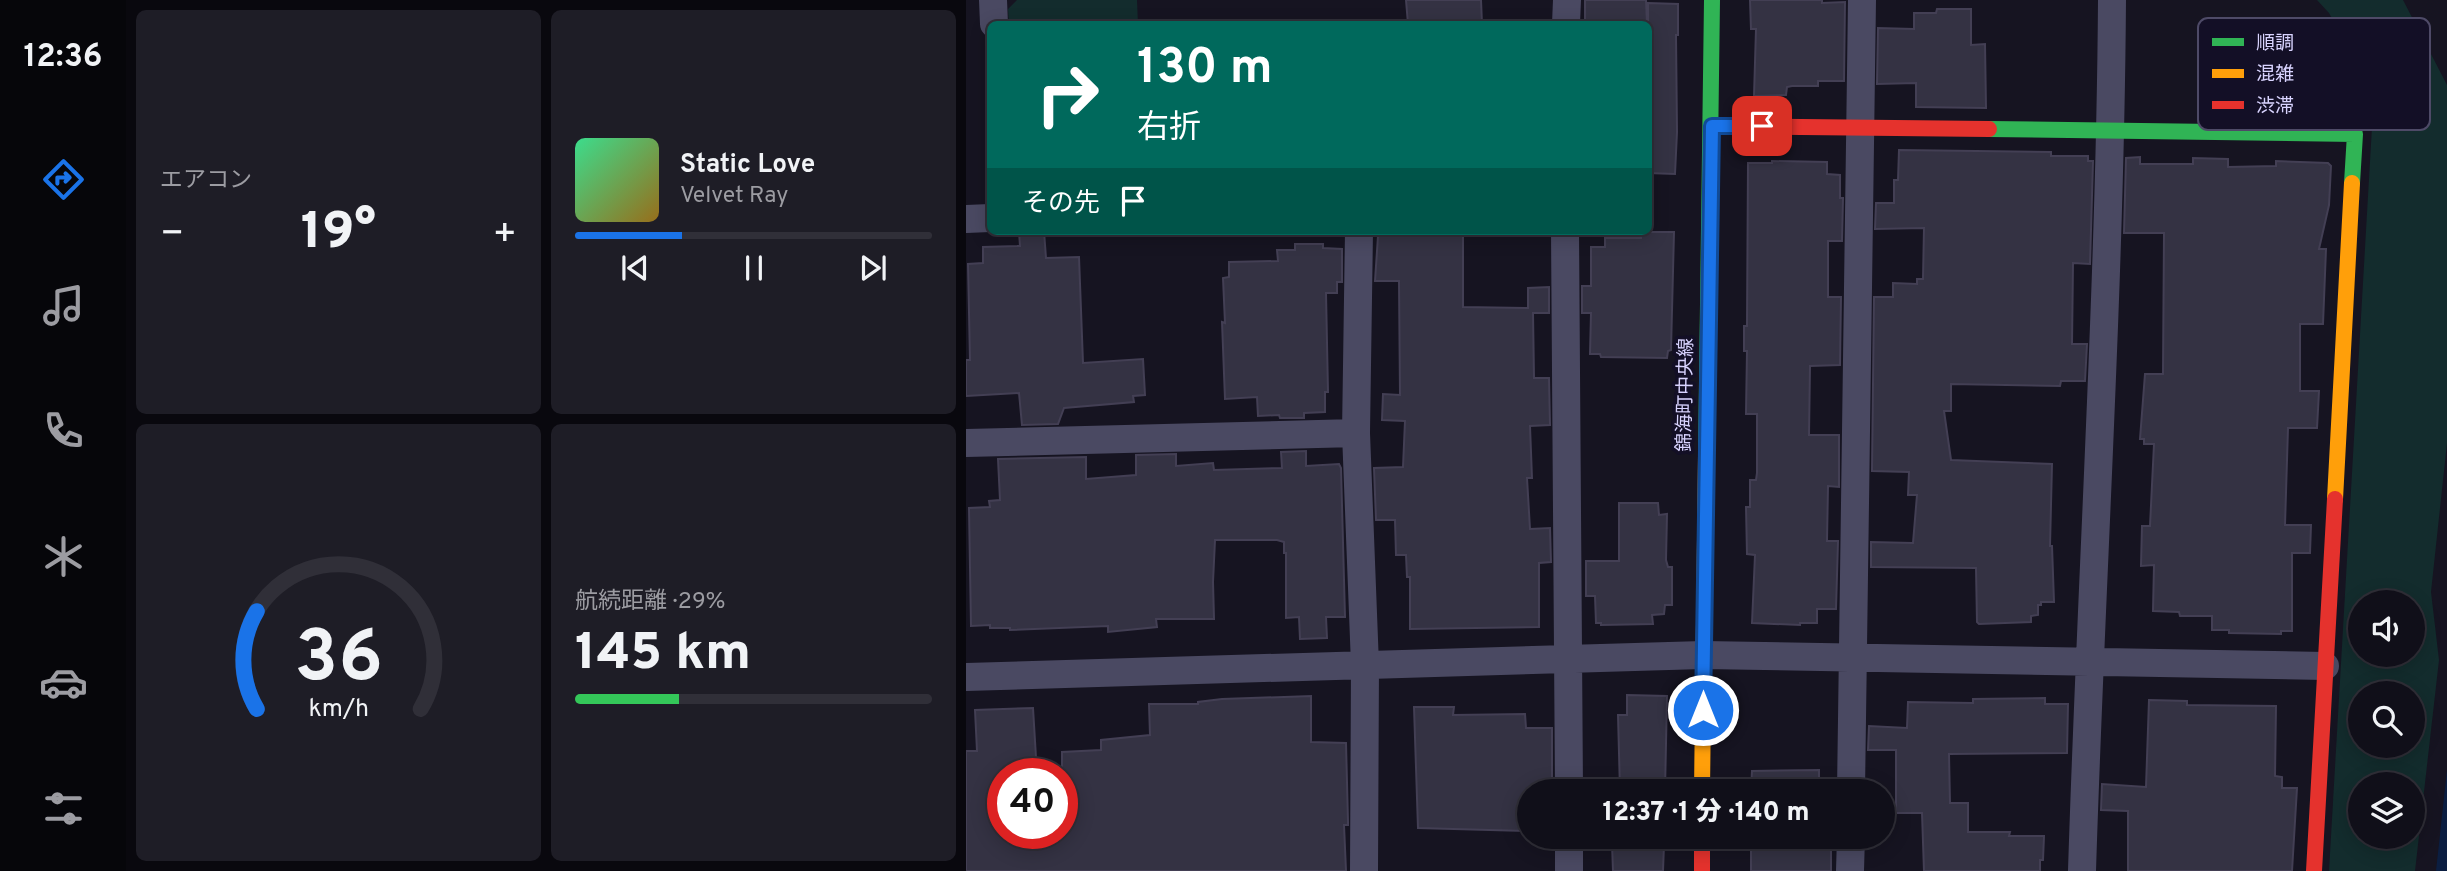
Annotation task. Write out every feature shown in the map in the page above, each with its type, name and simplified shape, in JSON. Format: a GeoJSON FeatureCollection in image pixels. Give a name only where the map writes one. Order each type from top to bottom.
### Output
{"type":"FeatureCollection","features":[{"type":"Feature","properties":{"kind":"street"},"geometry":{"type":"LineString","coordinates":[[993,0],[994,21]]}},
{"type":"Feature","properties":{"kind":"street"},"geometry":{"type":"LineString","coordinates":[[1566,21],[1567,0]]}},
{"type":"Feature","properties":{"kind":"street","name":"錦海町中央線"},"geometry":{"type":"LineString","coordinates":[[1702,779],[1712,0]]}},
{"type":"Feature","properties":{"kind":"street"},"geometry":{"type":"LineString","coordinates":[[1851,779],[1862,0]]}},
{"type":"Feature","properties":{"kind":"street"},"geometry":{"type":"LineString","coordinates":[[2082,871],[2088,661],[2111,132],[2112,0]]}},
{"type":"Feature","properties":{"kind":"street"},"geometry":{"type":"LineString","coordinates":[[1712,126],[2355,134],[2314,871]]}},
{"type":"Feature","properties":{"kind":"street"},"geometry":{"type":"LineString","coordinates":[[966,219],[987,218]]}},
{"type":"Feature","properties":{"kind":"street"},"geometry":{"type":"LineString","coordinates":[[1359,235],[1356,433],[1364,665],[1364,871]]}},
{"type":"Feature","properties":{"kind":"street"},"geometry":{"type":"LineString","coordinates":[[1565,235],[1569,779]]}},
{"type":"Feature","properties":{"kind":"street"},"geometry":{"type":"LineString","coordinates":[[966,443],[1356,433]]}},
{"type":"Feature","properties":{"kind":"street"},"geometry":{"type":"LineString","coordinates":[[966,677],[1703,655],[2325,666]]}},
{"type":"Feature","properties":{"kind":"street"},"geometry":{"type":"LineString","coordinates":[[1569,849],[1569,871]]}},
{"type":"Feature","properties":{"kind":"street"},"geometry":{"type":"LineString","coordinates":[[1702,849],[1702,871]]}},
{"type":"Feature","properties":{"kind":"street"},"geometry":{"type":"LineString","coordinates":[[1850,871],[1851,849]]}},
{"type":"Feature","properties":{"kind":"green space"},"geometry":{"type":"Polygon","coordinates":[[[1017,0],[1137,0],[1138,21],[1009,21],[1008,9],[1017,0]]]}},
{"type":"Feature","properties":{"kind":"green space"},"geometry":{"type":"Polygon","coordinates":[[[2317,0],[2403,0],[2412,18],[2332,18],[2317,0]]]}},
{"type":"Feature","properties":{"kind":"green space"},"geometry":{"type":"Polygon","coordinates":[[[2430,52],[2447,85],[2447,443],[2431,592],[2439,660],[2425,783],[2425,772],[2348,772],[2348,849],[2418,849],[2415,871],[2329,871],[2372,130],[2430,130],[2430,52]]]}},
{"type":"Feature","properties":{"kind":"water"},"geometry":{"type":"Polygon","coordinates":[[[2447,770],[2447,871],[2436,871],[2447,770]]]}},
{"type":"Feature","properties":{"kind":"building"},"geometry":{"type":"Polygon","coordinates":[[[1406,0],[1481,0],[1482,21],[1408,21],[1406,0]]]}},
{"type":"Feature","properties":{"kind":"building"},"geometry":{"type":"Polygon","coordinates":[[[1585,0],[1646,0],[1647,21],[1585,21],[1585,0]]]}},
{"type":"Feature","properties":{"kind":"building"},"geometry":{"type":"Polygon","coordinates":[[[1750,0],[1845,2],[1844,81],[1818,81],[1818,86],[1787,87],[1786,95],[1754,96],[1756,29],[1751,29],[1750,0]]]}},
{"type":"Feature","properties":{"kind":"building"},"geometry":{"type":"Polygon","coordinates":[[[1648,3],[1678,4],[1675,174],[1652,173],[1652,21],[1648,21],[1648,3]]]}},
{"type":"Feature","properties":{"kind":"building"},"geometry":{"type":"Polygon","coordinates":[[[1937,9],[1971,9],[1971,45],[1985,44],[1986,108],[1916,107],[1916,83],[1877,84],[1878,28],[1914,29],[1914,13],[1936,13],[1937,9]]]}},
{"type":"Feature","properties":{"kind":"building"},"geometry":{"type":"Polygon","coordinates":[[[1899,150],[2051,152],[2051,156],[2088,156],[2088,161],[2093,161],[2090,264],[2073,263],[2072,344],[2087,344],[2085,381],[2061,381],[2060,386],[1951,384],[1951,411],[1944,411],[1951,460],[2052,464],[2050,546],[2054,602],[2041,602],[2041,605],[2038,605],[2038,615],[2031,616],[2031,622],[1979,624],[1976,568],[1871,567],[1871,542],[1913,543],[1917,495],[1908,495],[1909,472],[1872,471],[1874,297],[1893,297],[1893,283],[1917,284],[1917,279],[1923,279],[1924,228],[1875,229],[1876,203],[1894,203],[1894,180],[1898,180],[1899,150]]]}},
{"type":"Feature","properties":{"kind":"building"},"geometry":{"type":"Polygon","coordinates":[[[2140,157],[2140,164],[2193,164],[2193,158],[2228,159],[2228,167],[2276,166],[2276,161],[2328,163],[2331,166],[2329,205],[2319,249],[2326,249],[2323,324],[2300,324],[2300,391],[2319,391],[2317,428],[2288,428],[2285,525],[2311,525],[2310,553],[2292,553],[2292,631],[2281,631],[2281,634],[2229,633],[2229,630],[2212,630],[2212,616],[2180,616],[2179,612],[2153,611],[2154,565],[2141,566],[2142,526],[2150,526],[2154,444],[2144,444],[2144,439],[2140,439],[2145,374],[2163,374],[2164,233],[2124,233],[2126,158],[2140,157]]]}},
{"type":"Feature","properties":{"kind":"building"},"geometry":{"type":"Polygon","coordinates":[[[1827,162],[1827,174],[1840,175],[1840,198],[1843,198],[1842,241],[1828,241],[1828,297],[1841,297],[1840,365],[1810,366],[1809,435],[1839,435],[1839,487],[1828,486],[1827,541],[1838,541],[1836,609],[1817,609],[1817,623],[1800,625],[1752,623],[1755,555],[1747,554],[1746,507],[1750,507],[1750,480],[1756,480],[1757,473],[1757,414],[1746,414],[1747,351],[1744,351],[1744,326],[1747,326],[1748,163],[1827,162]]]}},
{"type":"Feature","properties":{"kind":"building"},"geometry":{"type":"Polygon","coordinates":[[[1652,232],[1674,232],[1671,350],[1668,351],[1667,358],[1601,357],[1600,354],[1590,354],[1591,313],[1582,313],[1582,286],[1591,286],[1591,247],[1605,247],[1605,238],[1641,238],[1641,235],[1652,235],[1652,232]]]}},
{"type":"Feature","properties":{"kind":"building"},"geometry":{"type":"Polygon","coordinates":[[[1019,235],[1044,235],[1046,258],[1079,257],[1083,363],[1143,359],[1145,395],[1133,396],[1134,402],[1064,408],[1058,424],[1022,425],[1019,393],[966,396],[966,360],[970,360],[968,264],[983,263],[983,247],[1020,246],[1019,235]]]}},
{"type":"Feature","properties":{"kind":"building"},"geometry":{"type":"Polygon","coordinates":[[[1463,235],[1463,307],[1528,308],[1528,288],[1549,287],[1549,313],[1533,313],[1534,378],[1549,378],[1550,425],[1530,426],[1532,478],[1527,478],[1530,529],[1550,528],[1551,562],[1539,563],[1539,627],[1410,629],[1410,577],[1407,577],[1406,555],[1396,555],[1395,520],[1376,520],[1374,468],[1403,467],[1405,421],[1382,420],[1383,394],[1400,395],[1399,281],[1375,281],[1378,236],[1463,235]]]}},
{"type":"Feature","properties":{"kind":"building"},"geometry":{"type":"Polygon","coordinates":[[[1295,244],[1323,244],[1323,248],[1342,249],[1342,282],[1337,282],[1337,293],[1326,293],[1328,392],[1325,392],[1325,412],[1304,413],[1304,418],[1258,416],[1257,397],[1225,399],[1223,278],[1229,277],[1229,262],[1278,261],[1277,250],[1295,250],[1295,244]]]}},
{"type":"Feature","properties":{"kind":"building"},"geometry":{"type":"Polygon","coordinates":[[[1306,451],[1306,466],[1339,464],[1341,468],[1345,617],[1326,617],[1327,638],[1300,639],[1299,617],[1286,618],[1286,553],[1284,542],[1277,540],[1215,540],[1214,619],[1156,619],[1157,627],[1108,632],[1108,626],[1010,630],[990,628],[990,625],[971,626],[969,508],[990,507],[989,501],[1000,500],[998,459],[1086,457],[1086,479],[1136,475],[1136,455],[1176,454],[1176,466],[1213,463],[1214,470],[1282,468],[1281,452],[1306,451]]]}},
{"type":"Feature","properties":{"kind":"building"},"geometry":{"type":"Polygon","coordinates":[[[1619,503],[1658,503],[1659,515],[1667,514],[1666,560],[1668,567],[1672,567],[1672,605],[1665,605],[1664,614],[1652,615],[1653,624],[1596,623],[1595,596],[1586,596],[1586,561],[1619,561],[1619,503]]]}},
{"type":"Feature","properties":{"kind":"building"},"geometry":{"type":"Polygon","coordinates":[[[1627,695],[1667,696],[1665,779],[1620,779],[1618,715],[1627,715],[1627,695]]]}},
{"type":"Feature","properties":{"kind":"building"},"geometry":{"type":"Polygon","coordinates":[[[1311,696],[1311,742],[1346,743],[1346,871],[966,871],[966,751],[977,751],[975,710],[1033,708],[1036,758],[987,758],[987,849],[1078,849],[1078,758],[1062,758],[1062,752],[1101,750],[1101,740],[1150,735],[1149,704],[1198,704],[1222,699],[1311,696]]]}},
{"type":"Feature","properties":{"kind":"building"},"geometry":{"type":"Polygon","coordinates":[[[2045,698],[2045,704],[2068,704],[2067,753],[1949,754],[1950,803],[1968,803],[1968,832],[2010,832],[2009,836],[2044,836],[2040,871],[1924,871],[1922,813],[1896,813],[1896,750],[1868,750],[1869,726],[1907,728],[1908,702],[1973,703],[1973,699],[2045,698]]]}},
{"type":"Feature","properties":{"kind":"building"},"geometry":{"type":"Polygon","coordinates":[[[2149,700],[2187,701],[2187,705],[2276,706],[2275,776],[2282,777],[2282,788],[2297,788],[2292,871],[2128,871],[2128,811],[2101,810],[2102,784],[2146,787],[2149,700]]]}},
{"type":"Feature","properties":{"kind":"building"},"geometry":{"type":"Polygon","coordinates":[[[1414,707],[1454,707],[1453,715],[1525,714],[1526,728],[1552,728],[1552,779],[1517,779],[1517,831],[1418,828],[1414,707]]]}},
{"type":"Feature","properties":{"kind":"building"},"geometry":{"type":"Polygon","coordinates":[[[1819,770],[1819,779],[1752,779],[1752,771],[1819,770]]]}},
{"type":"Feature","properties":{"kind":"building"},"geometry":{"type":"Polygon","coordinates":[[[1612,849],[1664,849],[1663,871],[1613,871],[1612,849]]]}},
{"type":"Feature","properties":{"kind":"building"},"geometry":{"type":"Polygon","coordinates":[[[1751,849],[1831,849],[1831,871],[1751,871],[1751,849]]]}},
{"type":"Feature","properties":{"kind":"traffic: fast"},"geometry":{"type":"LineString","coordinates":[[1706,456],[1712,0]]}},
{"type":"Feature","properties":{"kind":"traffic: fast"},"geometry":{"type":"LineString","coordinates":[[1989,129],[2355,134],[2352,183]]}},
{"type":"Feature","properties":{"kind":"traffic: slow"},"geometry":{"type":"LineString","coordinates":[[2335,499],[2352,183]]}},
{"type":"Feature","properties":{"kind":"traffic: slow"},"geometry":{"type":"LineString","coordinates":[[1702,779],[1706,456]]}},
{"type":"Feature","properties":{"kind":"traffic: jam"},"geometry":{"type":"LineString","coordinates":[[1712,126],[1989,129]]}},
{"type":"Feature","properties":{"kind":"traffic: jam"},"geometry":{"type":"LineString","coordinates":[[2314,871],[2335,499]]}},
{"type":"Feature","properties":{"kind":"traffic: jam"},"geometry":{"type":"LineString","coordinates":[[1702,849],[1702,871]]}},
{"type":"Feature","properties":{"kind":"route"},"geometry":{"type":"LineString","coordinates":[[1703,710],[1712,126],[1762,126]]}}]}
